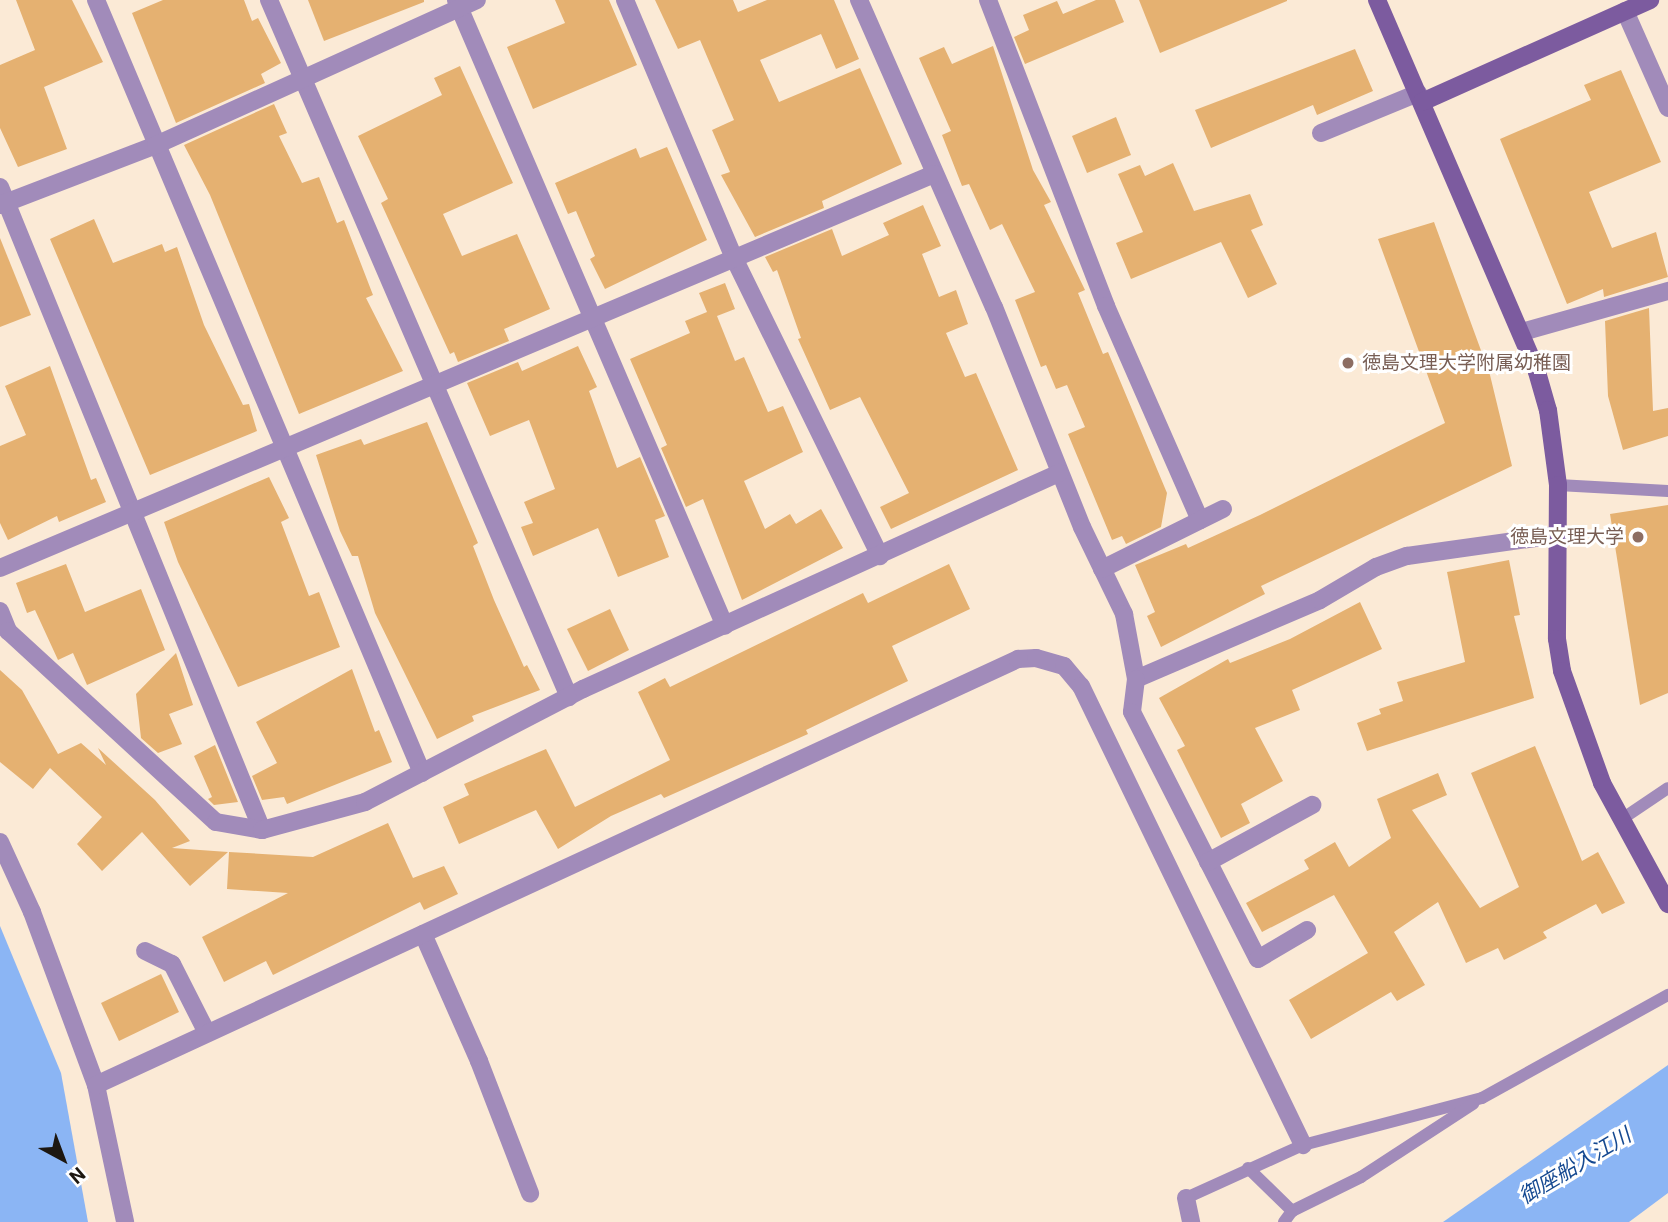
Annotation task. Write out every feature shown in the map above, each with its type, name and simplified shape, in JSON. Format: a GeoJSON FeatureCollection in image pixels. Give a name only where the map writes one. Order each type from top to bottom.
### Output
{"type":"FeatureCollection","features":[{"type":"Feature","properties":{"kind":"street"},"geometry":{"type":"LineString","coordinates":[[96,0],[282,449],[422,773]]}},
{"type":"Feature","properties":{"kind":"street"},"geometry":{"type":"LineString","coordinates":[[269,0],[437,383],[569,697]]}},
{"type":"Feature","properties":{"kind":"street"},"geometry":{"type":"LineString","coordinates":[[262,830],[2,198],[156,145],[458,4],[477,0]]}},
{"type":"Feature","properties":{"kind":"street"},"geometry":{"type":"LineString","coordinates":[[625,0],[734,258],[880,555]]}},
{"type":"Feature","properties":{"kind":"street"},"geometry":{"type":"LineString","coordinates":[[859,0],[1059,473],[1124,614],[1136,679],[1132,712],[1258,959],[1307,930]]}},
{"type":"Feature","properties":{"kind":"street"},"geometry":{"type":"LineString","coordinates":[[988,0],[1106,306],[1200,520]]}},
{"type":"Feature","properties":{"kind":"street"},"geometry":{"type":"LineString","coordinates":[[1377,0],[1522,331],[1548,410],[1558,485],[1557,639],[1562,671],[1588,753],[1668,904]]}},
{"type":"Feature","properties":{"kind":"street"},"geometry":{"type":"LineString","coordinates":[[1321,133],[1420,97],[1650,0]]}},
{"type":"Feature","properties":{"kind":"street"},"geometry":{"type":"LineString","coordinates":[[458,4],[725,626]]}},
{"type":"Feature","properties":{"kind":"street"},"geometry":{"type":"LineString","coordinates":[[1625,11],[1668,108]]}},
{"type":"Feature","properties":{"kind":"street"},"geometry":{"type":"LineString","coordinates":[[0,568],[934,174]]}},
{"type":"Feature","properties":{"kind":"street"},"geometry":{"type":"LineString","coordinates":[[1522,331],[1668,291]]}},
{"type":"Feature","properties":{"kind":"street"},"geometry":{"type":"LineString","coordinates":[[0,611],[8,631],[216,821],[262,830],[365,802],[569,697],[1059,473]]}},
{"type":"Feature","properties":{"kind":"street"},"geometry":{"type":"LineString","coordinates":[[1102,569],[1223,509]]}},
{"type":"Feature","properties":{"kind":"street"},"geometry":{"type":"LineString","coordinates":[[1136,679],[1320,600],[1376,568],[1407,556],[1557,535]]}},
{"type":"Feature","properties":{"kind":"street"},"geometry":{"type":"LineString","coordinates":[[96,1085],[1018,659],[1045,659],[1063,666],[1081,686],[1303,1145]]}},
{"type":"Feature","properties":{"kind":"street"},"geometry":{"type":"LineString","coordinates":[[1208,862],[1312,805]]}},
{"type":"Feature","properties":{"kind":"street"},"geometry":{"type":"LineString","coordinates":[[0,842],[32,912],[96,1085],[125,1222]]}},
{"type":"Feature","properties":{"kind":"street"},"geometry":{"type":"LineString","coordinates":[[423,934],[479,1061],[530,1193]]}},
{"type":"Feature","properties":{"kind":"street"},"geometry":{"type":"LineString","coordinates":[[145,951],[172,964],[207,1033]]}},
{"type":"Feature","properties":{"kind":"street"},"geometry":{"type":"LineString","coordinates":[[1186,1198],[1191,1222]]}},
{"type":"Feature","properties":{"kind":"lane"},"geometry":{"type":"LineString","coordinates":[[1558,485],[1668,491]]}},
{"type":"Feature","properties":{"kind":"lane"},"geometry":{"type":"LineString","coordinates":[[1622,819],[1668,788]]}},
{"type":"Feature","properties":{"kind":"lane"},"geometry":{"type":"LineString","coordinates":[[1284,1222],[1292,1210],[1361,1177],[1482,1098],[1668,995]]}},
{"type":"Feature","properties":{"kind":"lane"},"geometry":{"type":"LineString","coordinates":[[1186,1198],[1303,1145],[1482,1098]]}},
{"type":"Feature","properties":{"kind":"lane"},"geometry":{"type":"LineString","coordinates":[[1248,1168],[1292,1210]]}},
{"type":"Feature","properties":{"kind":"water"},"geometry":{"type":"Polygon","coordinates":[[[0,926],[61,1073],[88,1222],[0,1222],[0,926]]]}},
{"type":"Feature","properties":{"kind":"water","name":"御座船入江川"},"geometry":{"type":"Polygon","coordinates":[[[1668,1065],[1668,1193],[1629,1222],[1443,1222],[1668,1065]]]}},
{"type":"Feature","properties":{"kind":"building"},"geometry":{"type":"Polygon","coordinates":[[[16,0],[72,0],[103,62],[44,87],[67,149],[18,167],[0,128],[0,65],[35,50],[16,0]]]}},
{"type":"Feature","properties":{"kind":"building"},"geometry":{"type":"Polygon","coordinates":[[[163,0],[244,0],[252,21],[258,18],[281,63],[261,74],[265,83],[176,123],[132,13],[163,0]]]}},
{"type":"Feature","properties":{"kind":"building"},"geometry":{"type":"Polygon","coordinates":[[[308,0],[424,0],[424,2],[324,41],[308,0]]]}},
{"type":"Feature","properties":{"kind":"building"},"geometry":{"type":"Polygon","coordinates":[[[555,0],[609,0],[637,65],[533,109],[507,47],[565,23],[555,0]]]}},
{"type":"Feature","properties":{"kind":"building"},"geometry":{"type":"Polygon","coordinates":[[[655,0],[733,0],[738,12],[767,0],[834,0],[859,59],[836,69],[821,34],[760,60],[779,102],[860,68],[902,164],[822,201],[824,208],[755,237],[721,175],[730,172],[712,130],[734,120],[700,40],[678,49],[655,0]]]}},
{"type":"Feature","properties":{"kind":"building"},"geometry":{"type":"Polygon","coordinates":[[[1096,0],[1115,0],[1124,22],[1025,64],[1014,37],[1029,30],[1023,15],[1057,1],[1063,14],[1096,0]]]}},
{"type":"Feature","properties":{"kind":"building"},"geometry":{"type":"Polygon","coordinates":[[[1139,0],[1287,0],[1287,1],[1160,53],[1139,0]]]}},
{"type":"Feature","properties":{"kind":"building"},"geometry":{"type":"Polygon","coordinates":[[[993,46],[1033,170],[1051,202],[1044,205],[1085,290],[1078,293],[1103,354],[1108,352],[1167,493],[1161,527],[1126,544],[1122,536],[1112,540],[1068,434],[1085,427],[1067,385],[1056,389],[1046,365],[1041,367],[1015,300],[1035,292],[1002,224],[990,230],[969,184],[962,186],[942,135],[951,131],[919,58],[944,47],[952,64],[993,46]]]}},
{"type":"Feature","properties":{"kind":"building"},"geometry":{"type":"Polygon","coordinates":[[[1355,49],[1373,91],[1317,115],[1313,105],[1211,148],[1195,110],[1355,49]]]}},
{"type":"Feature","properties":{"kind":"building"},"geometry":{"type":"Polygon","coordinates":[[[460,66],[513,183],[443,214],[462,256],[517,234],[550,309],[504,329],[509,341],[458,362],[454,352],[450,354],[381,203],[388,199],[358,136],[442,95],[434,78],[460,66]]]}},
{"type":"Feature","properties":{"kind":"building"},"geometry":{"type":"Polygon","coordinates":[[[1621,70],[1661,162],[1589,192],[1612,248],[1656,232],[1668,277],[1604,297],[1603,289],[1567,304],[1500,139],[1591,100],[1584,85],[1621,70]]]}},
{"type":"Feature","properties":{"kind":"building"},"geometry":{"type":"Polygon","coordinates":[[[274,104],[287,133],[279,136],[302,183],[319,177],[337,223],[344,220],[373,295],[366,298],[403,371],[299,414],[210,195],[184,145],[274,104]]]}},
{"type":"Feature","properties":{"kind":"building"},"geometry":{"type":"Polygon","coordinates":[[[1116,117],[1131,155],[1087,173],[1072,136],[1116,117]]]}},
{"type":"Feature","properties":{"kind":"building"},"geometry":{"type":"Polygon","coordinates":[[[667,147],[707,240],[605,289],[590,259],[595,256],[576,211],[568,214],[555,183],[636,148],[640,158],[667,147]]]}},
{"type":"Feature","properties":{"kind":"building"},"geometry":{"type":"Polygon","coordinates":[[[1173,163],[1194,211],[1250,194],[1263,225],[1251,230],[1277,284],[1248,298],[1221,242],[1131,279],[1116,243],[1143,232],[1118,174],[1140,165],[1145,176],[1173,163]]]}},
{"type":"Feature","properties":{"kind":"building"},"geometry":{"type":"Polygon","coordinates":[[[923,205],[941,246],[922,254],[939,297],[956,290],[968,324],[946,333],[965,377],[976,373],[1018,470],[891,529],[880,507],[909,493],[860,397],[830,410],[798,339],[801,338],[777,270],[773,272],[765,257],[832,229],[842,256],[889,235],[883,223],[923,205]]]}},
{"type":"Feature","properties":{"kind":"building"},"geometry":{"type":"Polygon","coordinates":[[[94,219],[113,263],[162,244],[165,252],[177,247],[204,325],[243,405],[249,404],[257,431],[150,475],[50,239],[94,219]]]}},
{"type":"Feature","properties":{"kind":"building"},"geometry":{"type":"Polygon","coordinates":[[[1434,222],[1490,375],[1512,466],[1261,586],[1265,594],[1161,647],[1147,616],[1155,612],[1135,565],[1186,544],[1188,548],[1445,423],[1378,239],[1434,222]]]}},
{"type":"Feature","properties":{"kind":"building"},"geometry":{"type":"Polygon","coordinates":[[[0,238],[31,315],[0,327],[0,238]]]}},
{"type":"Feature","properties":{"kind":"building"},"geometry":{"type":"Polygon","coordinates":[[[725,283],[735,309],[717,316],[735,361],[744,357],[768,412],[783,406],[803,452],[744,481],[765,529],[790,514],[796,524],[821,509],[843,548],[742,600],[703,499],[686,507],[661,448],[667,445],[630,359],[690,333],[685,321],[707,312],[699,293],[725,283]]]}},
{"type":"Feature","properties":{"kind":"building"},"geometry":{"type":"Polygon","coordinates":[[[1649,308],[1653,411],[1668,408],[1668,436],[1623,450],[1608,396],[1605,321],[1649,308]]]}},
{"type":"Feature","properties":{"kind":"building"},"geometry":{"type":"Polygon","coordinates":[[[578,346],[597,387],[589,391],[617,468],[640,457],[665,516],[655,520],[669,557],[618,577],[598,528],[533,556],[521,527],[533,523],[524,502],[555,489],[529,420],[490,436],[467,383],[518,362],[522,371],[578,346]]]}},
{"type":"Feature","properties":{"kind":"building"},"geometry":{"type":"Polygon","coordinates":[[[50,366],[91,480],[96,478],[106,502],[59,522],[57,516],[8,540],[0,523],[0,446],[26,435],[5,386],[50,366]]]}},
{"type":"Feature","properties":{"kind":"building"},"geometry":{"type":"Polygon","coordinates":[[[427,422],[478,543],[473,546],[494,600],[524,667],[527,665],[540,690],[472,716],[474,721],[437,739],[375,613],[358,556],[352,556],[340,531],[316,455],[361,439],[364,445],[427,422]]]}},
{"type":"Feature","properties":{"kind":"building"},"geometry":{"type":"Polygon","coordinates":[[[269,477],[289,518],[281,522],[309,596],[319,592],[340,647],[238,687],[178,562],[164,522],[269,477]]]}},
{"type":"Feature","properties":{"kind":"building"},"geometry":{"type":"Polygon","coordinates":[[[1668,505],[1668,693],[1640,705],[1610,514],[1668,505]]]}},
{"type":"Feature","properties":{"kind":"building"},"geometry":{"type":"Polygon","coordinates":[[[1509,560],[1520,615],[1514,616],[1534,698],[1367,751],[1357,723],[1381,714],[1379,709],[1403,701],[1397,682],[1465,662],[1447,572],[1509,560]]]}},
{"type":"Feature","properties":{"kind":"building"},"geometry":{"type":"Polygon","coordinates":[[[66,564],[85,612],[141,589],[165,650],[87,685],[73,653],[58,660],[35,610],[27,613],[16,583],[66,564]]]}},
{"type":"Feature","properties":{"kind":"building"},"geometry":{"type":"Polygon","coordinates":[[[949,564],[970,609],[892,646],[908,681],[806,730],[808,734],[664,798],[661,794],[611,816],[558,849],[536,810],[459,844],[443,807],[469,795],[464,784],[546,749],[575,807],[670,760],[638,692],[665,678],[670,687],[863,593],[868,603],[949,564]]]}},
{"type":"Feature","properties":{"kind":"building"},"geometry":{"type":"Polygon","coordinates":[[[1360,602],[1382,649],[1292,690],[1300,710],[1255,728],[1283,781],[1241,804],[1250,823],[1221,838],[1177,750],[1185,746],[1159,698],[1228,659],[1230,663],[1290,639],[1360,602]]]}},
{"type":"Feature","properties":{"kind":"building"},"geometry":{"type":"Polygon","coordinates":[[[610,609],[629,650],[588,671],[567,629],[610,609]]]}},
{"type":"Feature","properties":{"kind":"building"},"geometry":{"type":"Polygon","coordinates":[[[176,653],[193,705],[169,714],[182,744],[158,753],[141,738],[136,694],[176,653]]]}},
{"type":"Feature","properties":{"kind":"building"},"geometry":{"type":"Polygon","coordinates":[[[352,669],[375,732],[379,730],[392,762],[287,804],[284,797],[262,800],[252,776],[277,763],[256,722],[352,669]]]}},
{"type":"Feature","properties":{"kind":"building"},"geometry":{"type":"Polygon","coordinates":[[[0,670],[22,690],[58,754],[81,743],[106,765],[98,748],[155,800],[190,841],[172,848],[228,852],[190,886],[142,832],[102,871],[77,844],[102,817],[50,768],[33,789],[0,762],[0,670]]]}},
{"type":"Feature","properties":{"kind":"building"},"geometry":{"type":"Polygon","coordinates":[[[215,745],[238,802],[214,805],[208,799],[212,797],[194,756],[215,745]]]}},
{"type":"Feature","properties":{"kind":"building"},"geometry":{"type":"Polygon","coordinates":[[[1535,746],[1582,861],[1598,852],[1625,903],[1602,914],[1596,904],[1543,932],[1547,938],[1504,960],[1498,948],[1466,963],[1438,902],[1394,932],[1425,985],[1397,1001],[1391,992],[1311,1039],[1289,1000],[1368,953],[1334,895],[1262,932],[1246,903],[1309,869],[1304,860],[1335,842],[1349,867],[1391,838],[1377,799],[1438,773],[1447,795],[1412,810],[1480,908],[1519,887],[1471,773],[1535,746]]]}},
{"type":"Feature","properties":{"kind":"building"},"geometry":{"type":"Polygon","coordinates":[[[388,823],[413,878],[444,866],[458,894],[424,910],[420,902],[273,975],[266,961],[224,982],[202,937],[288,893],[227,889],[229,852],[313,857],[388,823]]]}},
{"type":"Feature","properties":{"kind":"building"},"geometry":{"type":"Polygon","coordinates":[[[161,974],[179,1012],[119,1041],[101,1003],[161,974]]]}},
{"type":"Feature","properties":{"kind":"place","name":"徳島文理大学附属幼稚園"},"geometry":{"type":"Point","coordinates":[1348,363]}},
{"type":"Feature","properties":{"kind":"place","name":"徳島文理大学"},"geometry":{"type":"Point","coordinates":[1638,537]}}]}
